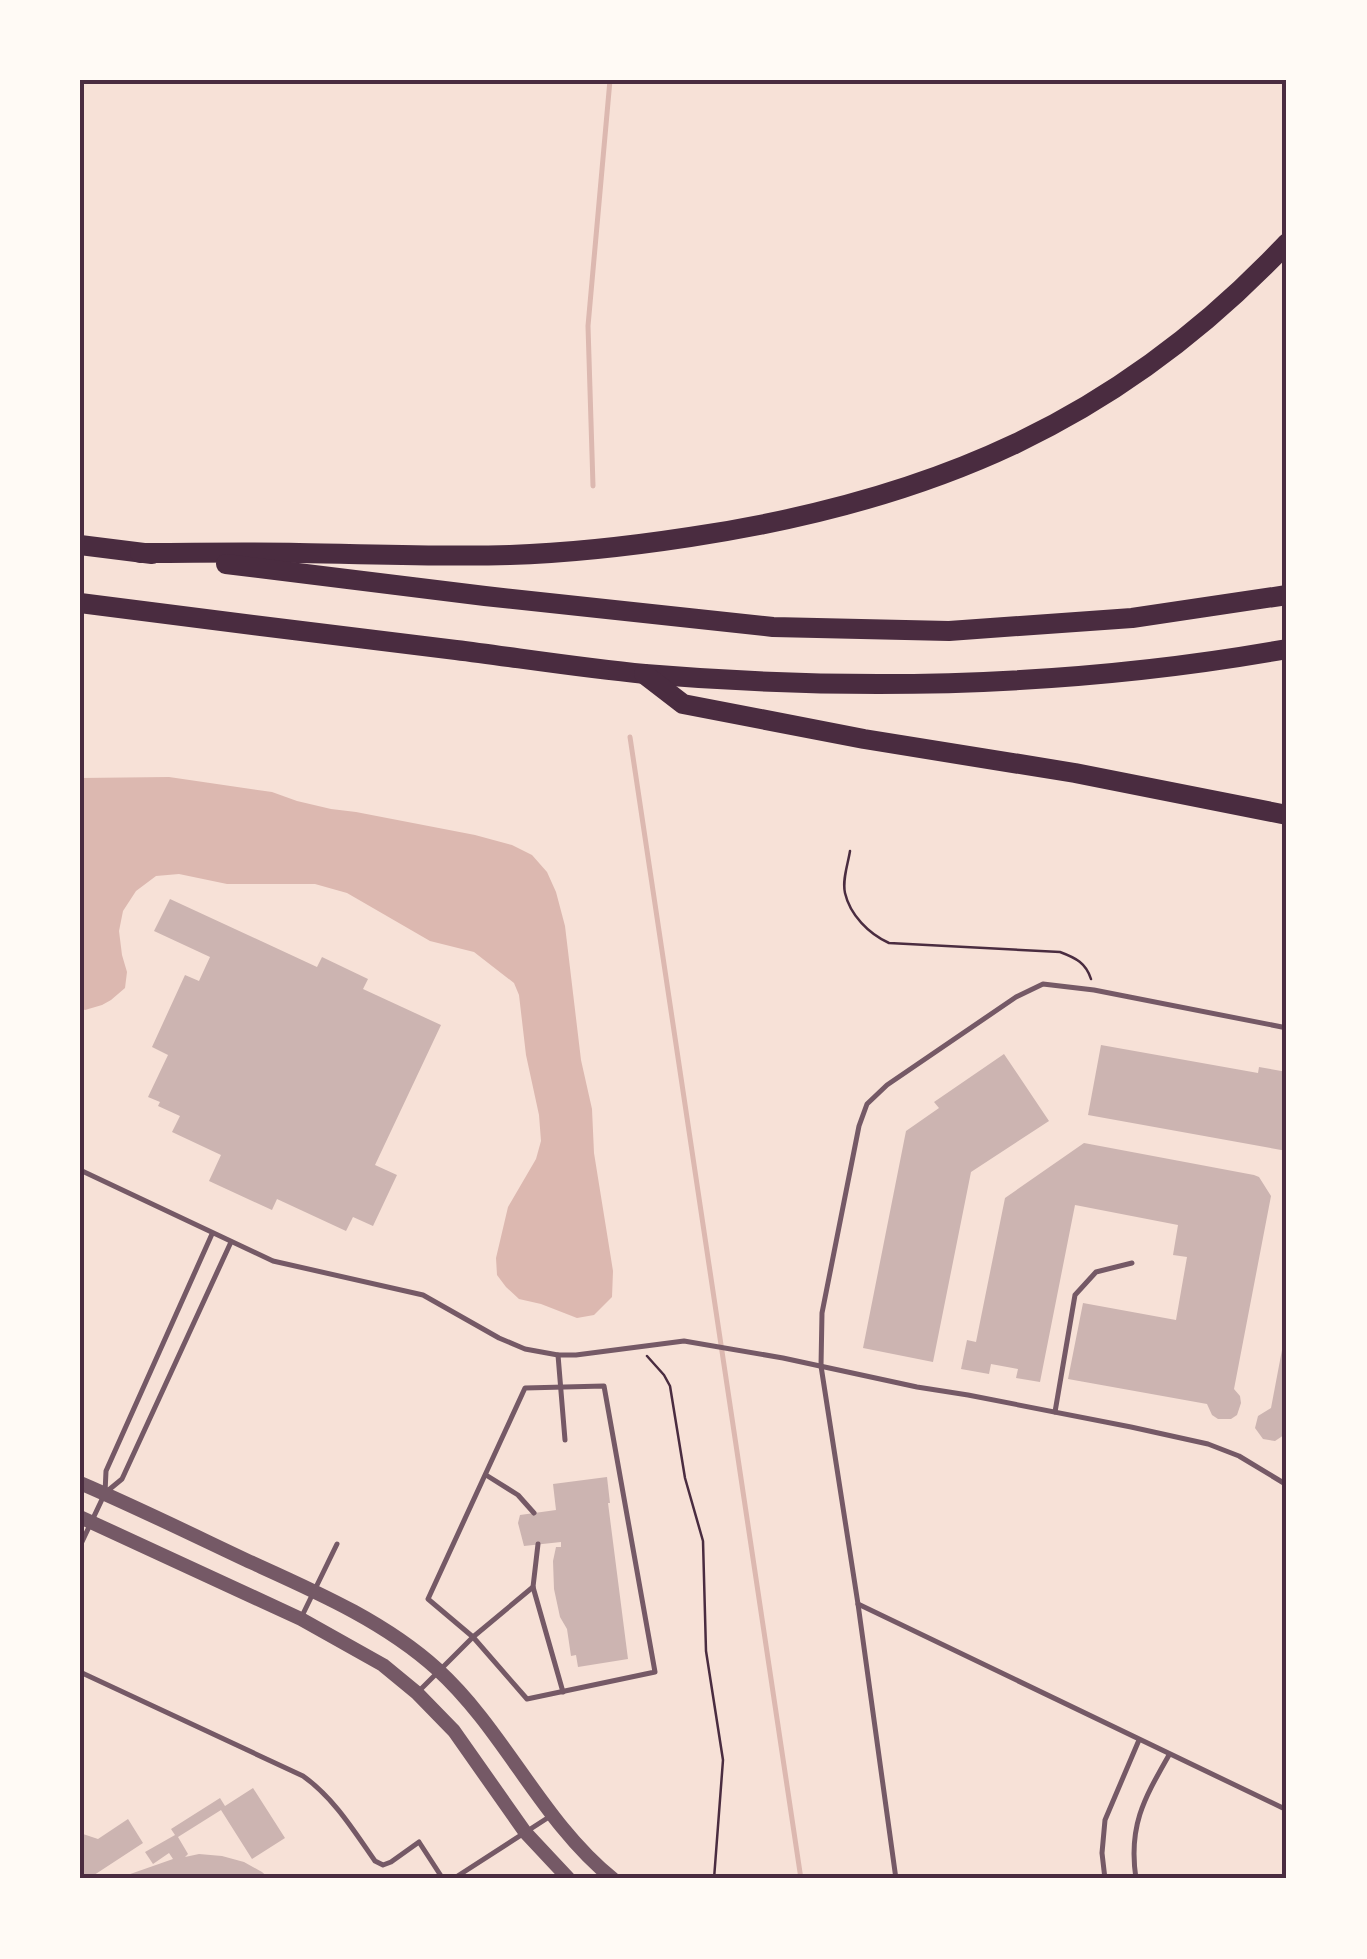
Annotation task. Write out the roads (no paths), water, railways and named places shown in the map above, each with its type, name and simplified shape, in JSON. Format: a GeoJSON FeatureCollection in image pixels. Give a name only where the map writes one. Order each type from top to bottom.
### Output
{"type":"FeatureCollection","features":[{"type":"Feature","properties":{"kind":"highway"},"geometry":{"type":"LineString","coordinates":[[140,553],[440,557],[542,553],[729,531],[865,502],[983,460],[1088,406],[1185,338],[1287,242]]}},
{"type":"Feature","properties":{"kind":"highway"},"geometry":{"type":"LineString","coordinates":[[80,545],[772,627],[948,631],[1132,618],[1287,596]]}},
{"type":"Feature","properties":{"kind":"highway"},"geometry":{"type":"LineString","coordinates":[[80,603],[644,674],[909,684],[1041,680],[1208,663],[1287,649]]}},
{"type":"Feature","properties":{"kind":"highway"},"geometry":{"type":"LineString","coordinates":[[644,674],[683,704],[864,739],[1076,773],[1287,815]]}},
{"type":"Feature","properties":{"kind":"street"},"geometry":{"type":"LineString","coordinates":[[80,1483],[315,1592],[401,1640],[438,1670],[477,1712],[551,1816],[613,1879]]}},
{"type":"Feature","properties":{"kind":"street"},"geometry":{"type":"LineString","coordinates":[[86,1520],[301,1619],[384,1665],[418,1693],[454,1732],[525,1832],[568,1879]]}},
{"type":"Feature","properties":{"kind":"lane"},"geometry":{"type":"LineString","coordinates":[[896,1879],[821,1366],[822,1313],[866,1104],[887,1085],[1016,997],[1044,984],[1094,990],[1287,1028]]}},
{"type":"Feature","properties":{"kind":"lane"},"geometry":{"type":"LineString","coordinates":[[80,1170],[273,1260],[423,1295],[526,1349],[576,1355],[684,1341],[782,1358],[1208,1444],[1239,1456],[1287,1485]]}},
{"type":"Feature","properties":{"kind":"lane"},"geometry":{"type":"LineString","coordinates":[[105,1494],[106,1471],[212,1234]]}},
{"type":"Feature","properties":{"kind":"lane"},"geometry":{"type":"LineString","coordinates":[[80,1546],[86,1520],[122,1479],[231,1242]]}},
{"type":"Feature","properties":{"kind":"lane"},"geometry":{"type":"LineString","coordinates":[[1055,1412],[1075,1295],[1096,1272],[1132,1263]]}},
{"type":"Feature","properties":{"kind":"lane"},"geometry":{"type":"LineString","coordinates":[[558,1355],[565,1440]]}},
{"type":"Feature","properties":{"kind":"lane"},"geometry":{"type":"LineString","coordinates":[[604,1386],[654,1672],[528,1699],[473,1637],[428,1599],[486,1474],[525,1388],[604,1386]]}},
{"type":"Feature","properties":{"kind":"lane"},"geometry":{"type":"LineString","coordinates":[[486,1474],[518,1495],[534,1513]]}},
{"type":"Feature","properties":{"kind":"lane"},"geometry":{"type":"LineString","coordinates":[[301,1619],[337,1544]]}},
{"type":"Feature","properties":{"kind":"lane"},"geometry":{"type":"LineString","coordinates":[[538,1544],[533,1587],[563,1692]]}},
{"type":"Feature","properties":{"kind":"lane"},"geometry":{"type":"LineString","coordinates":[[418,1693],[473,1637],[533,1587]]}},
{"type":"Feature","properties":{"kind":"lane"},"geometry":{"type":"LineString","coordinates":[[858,1604],[1287,1810]]}},
{"type":"Feature","properties":{"kind":"lane"},"geometry":{"type":"LineString","coordinates":[[80,1672],[303,1776],[341,1812],[375,1861],[391,1862],[419,1842],[443,1879]]}},
{"type":"Feature","properties":{"kind":"lane"},"geometry":{"type":"LineString","coordinates":[[1106,1879],[1102,1853],[1104,1820],[1139,1740]]}},
{"type":"Feature","properties":{"kind":"lane"},"geometry":{"type":"LineString","coordinates":[[1136,1879],[1135,1830],[1144,1799],[1169,1755]]}},
{"type":"Feature","properties":{"kind":"lane"},"geometry":{"type":"LineString","coordinates":[[453,1879],[551,1816]]}},
{"type":"Feature","properties":{"kind":"waterway"},"geometry":{"type":"LineString","coordinates":[[593,486],[588,326],[610,80]]}},
{"type":"Feature","properties":{"kind":"waterway"},"geometry":{"type":"LineString","coordinates":[[630,737],[801,1879]]}}]}
